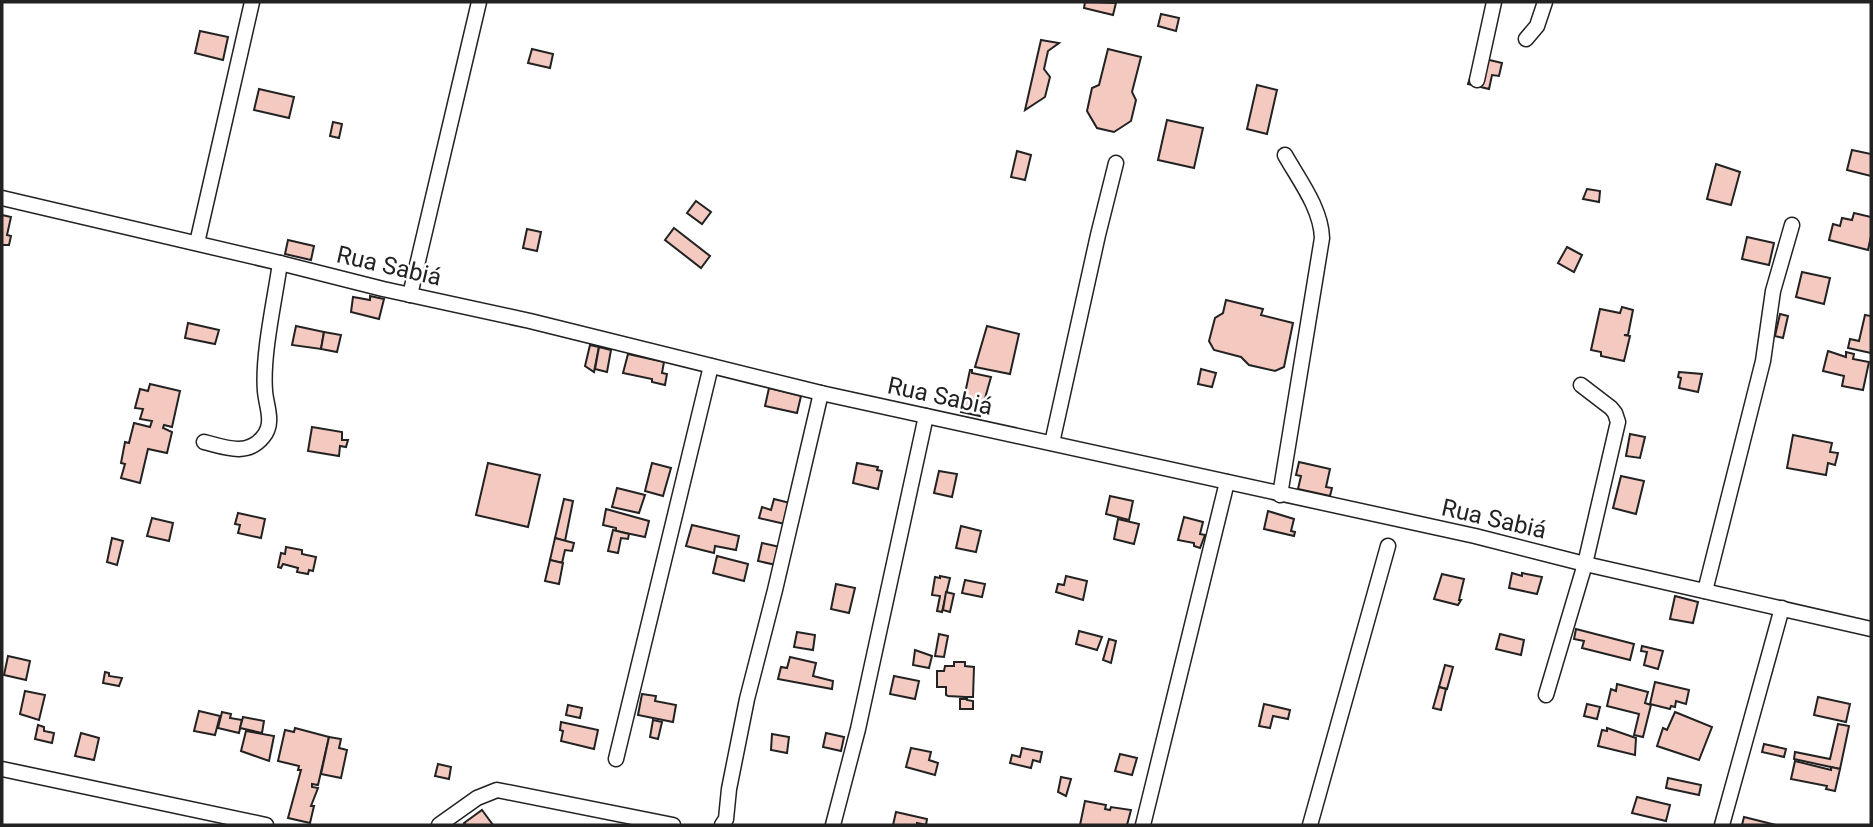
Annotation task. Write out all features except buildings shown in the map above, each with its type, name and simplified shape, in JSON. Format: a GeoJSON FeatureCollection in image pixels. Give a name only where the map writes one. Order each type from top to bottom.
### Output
{"type":"FeatureCollection","features":[{"type":"Feature","properties":{"kind":"street"},"geometry":{"type":"LineString","coordinates":[[197,243],[252,2]]}},
{"type":"Feature","properties":{"kind":"street"},"geometry":{"type":"LineString","coordinates":[[410,295],[479,2]]}},
{"type":"Feature","properties":{"kind":"street"},"geometry":{"type":"LineString","coordinates":[[1477,80],[1494,2]]}},
{"type":"Feature","properties":{"kind":"street"},"geometry":{"type":"LineString","coordinates":[[1526,39],[1537,26],[1545,2]]}},
{"type":"Feature","properties":{"kind":"street"},"geometry":{"type":"LineString","coordinates":[[1280,495],[1322,238],[1322,223],[1285,155]]}},
{"type":"Feature","properties":{"kind":"street"},"geometry":{"type":"LineString","coordinates":[[1052,443],[1116,163]]}},
{"type":"Feature","properties":{"kind":"street","name":"Rua Sabiá"},"geometry":{"type":"LineString","coordinates":[[2,198],[530,321],[821,393],[1475,536],[1585,564],[1871,629]]}},
{"type":"Feature","properties":{"kind":"street"},"geometry":{"type":"LineString","coordinates":[[1705,590],[1763,361],[1773,291],[1792,225]]}},
{"type":"Feature","properties":{"kind":"street"},"geometry":{"type":"LineString","coordinates":[[204,442],[238,450],[245,449],[262,439],[268,430],[269,411],[265,383],[280,263]]}},
{"type":"Feature","properties":{"kind":"street"},"geometry":{"type":"LineString","coordinates":[[616,759],[710,366]]}},
{"type":"Feature","properties":{"kind":"street"},"geometry":{"type":"LineString","coordinates":[[1546,695],[1585,564],[1618,422],[1615,412],[1581,385]]}},
{"type":"Feature","properties":{"kind":"street"},"geometry":{"type":"LineString","coordinates":[[722,825],[726,819],[729,789],[747,699],[821,393]]}},
{"type":"Feature","properties":{"kind":"street"},"geometry":{"type":"LineString","coordinates":[[833,825],[858,729],[926,416]]}},
{"type":"Feature","properties":{"kind":"street"},"geometry":{"type":"LineString","coordinates":[[1143,825],[1227,482]]}},
{"type":"Feature","properties":{"kind":"street"},"geometry":{"type":"LineString","coordinates":[[1310,825],[1388,546]]}},
{"type":"Feature","properties":{"kind":"street"},"geometry":{"type":"LineString","coordinates":[[1722,825],[1782,608]]}},
{"type":"Feature","properties":{"kind":"street"},"geometry":{"type":"LineString","coordinates":[[2,769],[266,825]]}},
{"type":"Feature","properties":{"kind":"street"},"geometry":{"type":"LineString","coordinates":[[439,825],[477,798],[497,790],[673,825]]}}]}
